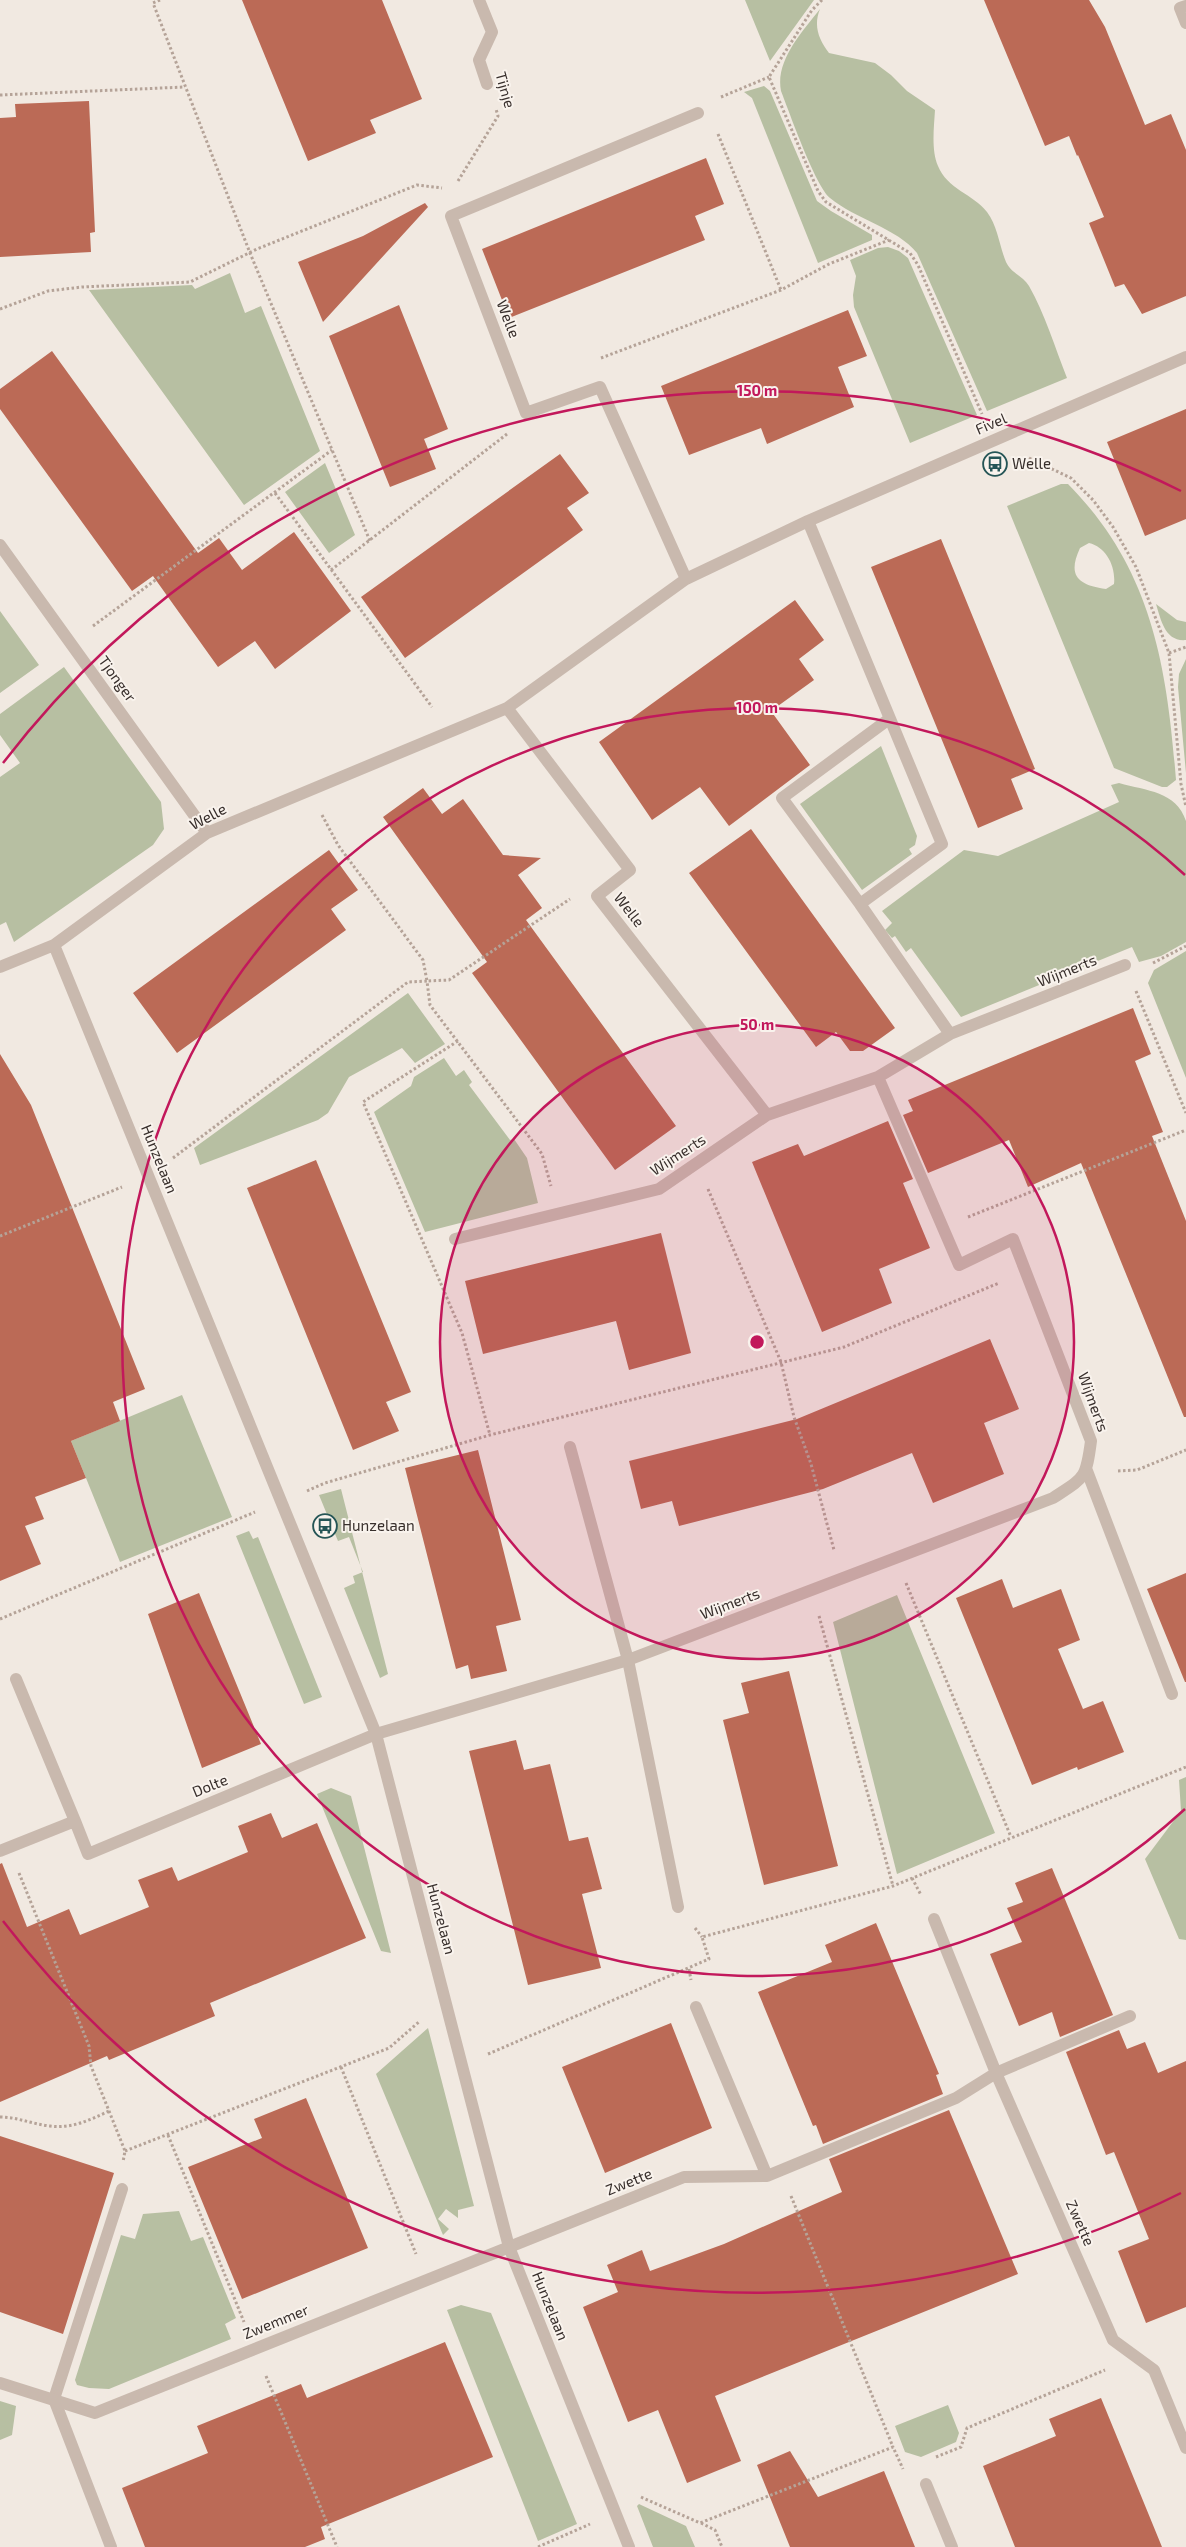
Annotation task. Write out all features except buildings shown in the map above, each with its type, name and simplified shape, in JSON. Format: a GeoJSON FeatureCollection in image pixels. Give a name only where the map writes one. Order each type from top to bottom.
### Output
{"type":"FeatureCollection","features":[{"type":"Feature","properties":{"kind":"street","name":"Tijnje"},"geometry":{"type":"LineString","coordinates":[[479,0],[492,32],[479,60],[487,84]]}},
{"type":"Feature","properties":{"kind":"street"},"geometry":{"type":"LineString","coordinates":[[1186,6],[1180,8],[1186,23]]}},
{"type":"Feature","properties":{"kind":"street"},"geometry":{"type":"LineString","coordinates":[[461,211],[702,108]]}},
{"type":"Feature","properties":{"kind":"street","name":"Welle"},"geometry":{"type":"LineString","coordinates":[[461,211],[451,216],[526,413]]}},
{"type":"Feature","properties":{"kind":"street","name":"Fivel"},"geometry":{"type":"LineString","coordinates":[[808,521],[1186,358]]}},
{"type":"Feature","properties":{"kind":"street"},"geometry":{"type":"LineString","coordinates":[[526,413],[600,387],[686,579]]}},
{"type":"Feature","properties":{"kind":"street"},"geometry":{"type":"LineString","coordinates":[[808,521],[942,844],[860,904]]}},
{"type":"Feature","properties":{"kind":"street","name":"Welle"},"geometry":{"type":"LineString","coordinates":[[0,967],[54,945],[207,833],[507,708],[686,579],[808,521]]}},
{"type":"Feature","properties":{"kind":"street","name":"Tjonger"},"geometry":{"type":"LineString","coordinates":[[0,545],[207,833]]}},
{"type":"Feature","properties":{"kind":"street","name":"Welle"},"geometry":{"type":"LineString","coordinates":[[507,708],[630,870],[597,896],[767,1115]]}},
{"type":"Feature","properties":{"kind":"street"},"geometry":{"type":"LineString","coordinates":[[889,719],[782,798],[860,904],[950,1034]]}},
{"type":"Feature","properties":{"kind":"street","name":"Hunzelaan"},"geometry":{"type":"LineString","coordinates":[[54,945],[376,1734],[510,2247],[629,2547]]}},
{"type":"Feature","properties":{"kind":"street","name":"Wijmerts"},"geometry":{"type":"LineString","coordinates":[[455,1239],[659,1189],[767,1115],[878,1076],[950,1034],[1127,970]]}},
{"type":"Feature","properties":{"kind":"street","name":"Wijmerts"},"geometry":{"type":"LineString","coordinates":[[376,1734],[628,1660],[1053,1498],[1074,1484],[1087,1471],[1091,1441],[1013,1239],[959,1265],[878,1076]]}},
{"type":"Feature","properties":{"kind":"street"},"geometry":{"type":"LineString","coordinates":[[570,1448],[628,1660],[678,1906]]}},
{"type":"Feature","properties":{"kind":"street"},"geometry":{"type":"LineString","coordinates":[[1087,1471],[1172,1694]]}},
{"type":"Feature","properties":{"kind":"street","name":"Dolte"},"geometry":{"type":"LineString","coordinates":[[16,1679],[88,1854],[376,1734]]}},
{"type":"Feature","properties":{"kind":"street"},"geometry":{"type":"LineString","coordinates":[[4,1849],[75,1821]]}},
{"type":"Feature","properties":{"kind":"street","name":"Zwette"},"geometry":{"type":"LineString","coordinates":[[934,1919],[996,2073],[1113,2340],[1154,2370],[1186,2448]]}},
{"type":"Feature","properties":{"kind":"street"},"geometry":{"type":"LineString","coordinates":[[696,2007],[767,2176]]}},
{"type":"Feature","properties":{"kind":"street","name":"Zwette"},"geometry":{"type":"LineString","coordinates":[[510,2247],[684,2177],[767,2176],[956,2098],[996,2073],[1130,2016]]}},
{"type":"Feature","properties":{"kind":"street"},"geometry":{"type":"LineString","coordinates":[[111,2547],[54,2399],[122,2188]]}},
{"type":"Feature","properties":{"kind":"street","name":"Zwemmer"},"geometry":{"type":"LineString","coordinates":[[0,2383],[95,2413],[510,2247]]}},
{"type":"Feature","properties":{"kind":"street"},"geometry":{"type":"LineString","coordinates":[[926,2484],[952,2547]]}},
{"type":"Feature","properties":{"kind":"path"},"geometry":{"type":"LineString","coordinates":[[160,0],[153,3],[185,86],[250,253],[370,541]]}},
{"type":"Feature","properties":{"kind":"path"},"geometry":{"type":"LineString","coordinates":[[781,290],[702,108],[769,77],[812,10],[822,0]]}},
{"type":"Feature","properties":{"kind":"path"},"geometry":{"type":"LineString","coordinates":[[769,77],[818,191],[826,202],[910,253],[918,265],[994,440],[1071,478],[1092,500],[1113,527],[1136,567],[1169,653],[1181,784],[1186,807]]}},
{"type":"Feature","properties":{"kind":"path","name":"Tijnje"},"geometry":{"type":"LineString","coordinates":[[453,189],[498,116],[487,84]]}},
{"type":"Feature","properties":{"kind":"path"},"geometry":{"type":"LineString","coordinates":[[0,96],[185,86]]}},
{"type":"Feature","properties":{"kind":"path"},"geometry":{"type":"LineString","coordinates":[[0,309],[48,291],[82,287],[190,282],[250,253],[418,185],[453,189],[461,211]]}},
{"type":"Feature","properties":{"kind":"path"},"geometry":{"type":"LineString","coordinates":[[600,359],[781,290],[828,264],[890,240]]}},
{"type":"Feature","properties":{"kind":"path"},"geometry":{"type":"LineString","coordinates":[[332,570],[516,427],[526,413]]}},
{"type":"Feature","properties":{"kind":"path"},"geometry":{"type":"LineString","coordinates":[[70,643],[332,450]]}},
{"type":"Feature","properties":{"kind":"path"},"geometry":{"type":"LineString","coordinates":[[275,493],[450,732]]}},
{"type":"Feature","properties":{"kind":"path"},"geometry":{"type":"LineString","coordinates":[[1169,653],[1186,647]]}},
{"type":"Feature","properties":{"kind":"path"},"geometry":{"type":"LineString","coordinates":[[309,790],[338,844],[424,960],[430,1005],[542,1154],[559,1213]]}},
{"type":"Feature","properties":{"kind":"path"},"geometry":{"type":"LineString","coordinates":[[0,1236],[148,1176],[408,982],[449,980],[570,899],[597,896]]}},
{"type":"Feature","properties":{"kind":"path"},"geometry":{"type":"LineString","coordinates":[[1186,946],[1127,970],[1186,1113]]}},
{"type":"Feature","properties":{"kind":"path"},"geometry":{"type":"LineString","coordinates":[[458,1041],[363,1102],[462,1332],[490,1436]]}},
{"type":"Feature","properties":{"kind":"path"},"geometry":{"type":"LineString","coordinates":[[942,1228],[1186,1130]]}},
{"type":"Feature","properties":{"kind":"path"},"geometry":{"type":"LineString","coordinates":[[697,1163],[781,1362],[794,1417],[811,1464],[841,1579]]}},
{"type":"Feature","properties":{"kind":"path"},"geometry":{"type":"LineString","coordinates":[[0,1619],[325,1483],[490,1436],[844,1347],[1026,1273]]}},
{"type":"Feature","properties":{"kind":"path"},"geometry":{"type":"LineString","coordinates":[[1087,1471],[1137,1470],[1186,1450]]}},
{"type":"Feature","properties":{"kind":"path"},"geometry":{"type":"LineString","coordinates":[[896,1558],[1011,1837]]}},
{"type":"Feature","properties":{"kind":"path"},"geometry":{"type":"LineString","coordinates":[[812,1591],[893,1886]]}},
{"type":"Feature","properties":{"kind":"path"},"geometry":{"type":"LineString","coordinates":[[462,2064],[709,1959],[702,1937],[893,1886],[1186,1767]]}},
{"type":"Feature","properties":{"kind":"path"},"geometry":{"type":"LineString","coordinates":[[4,1849],[88,2046],[91,2066],[126,2151],[119,2174],[122,2188]]}},
{"type":"Feature","properties":{"kind":"path"},"geometry":{"type":"LineString","coordinates":[[126,2151],[389,2048],[445,2000]]}},
{"type":"Feature","properties":{"kind":"path"},"geometry":{"type":"LineString","coordinates":[[341,2067],[427,2280]]}},
{"type":"Feature","properties":{"kind":"path"},"geometry":{"type":"LineString","coordinates":[[0,2117],[14,2117],[50,2126],[64,2126],[79,2124],[109,2111]]}},
{"type":"Feature","properties":{"kind":"path"},"geometry":{"type":"LineString","coordinates":[[781,2170],[893,2447],[904,2470],[910,2468]]}},
{"type":"Feature","properties":{"kind":"path"},"geometry":{"type":"LineString","coordinates":[[934,2458],[961,2447],[967,2428],[1136,2357]]}},
{"type":"Feature","properties":{"kind":"path"},"geometry":{"type":"LineString","coordinates":[[700,2523],[893,2447]]}},
{"type":"Feature","properties":{"kind":"path"},"geometry":{"type":"LineString","coordinates":[[538,2547],[584,2528],[613,2508],[642,2497],[715,2530],[722,2547]]}},
{"type":"Feature","properties":{"kind":"green space"},"geometry":{"type":"Polygon","coordinates":[[[745,0],[814,0],[770,61],[745,0]]]}},
{"type":"Feature","properties":{"kind":"green space"},"geometry":{"type":"Polygon","coordinates":[[[820,9],[817,21],[818,33],[829,53],[875,63],[891,75],[907,91],[935,110],[934,146],[938,166],[947,180],[975,200],[991,218],[1006,262],[1029,286],[1035,297],[1067,378],[987,411],[917,253],[909,244],[887,230],[851,212],[830,198],[824,191],[797,132],[781,91],[780,80],[786,58],[792,47],[820,9]]]}},
{"type":"Feature","properties":{"kind":"green space"},"geometry":{"type":"Polygon","coordinates":[[[764,86],[770,91],[817,201],[872,235],[872,240],[818,263],[752,98],[744,92],[764,86]]]}},
{"type":"Feature","properties":{"kind":"green space"},"geometry":{"type":"Polygon","coordinates":[[[888,247],[899,251],[908,258],[977,415],[910,443],[854,307],[853,295],[856,276],[850,260],[878,248],[888,247]]]}},
{"type":"Feature","properties":{"kind":"green space"},"geometry":{"type":"Polygon","coordinates":[[[230,273],[245,313],[261,306],[320,451],[244,505],[89,290],[192,285],[195,289],[230,273]]]}},
{"type":"Feature","properties":{"kind":"green space"},"geometry":{"type":"Polygon","coordinates":[[[325,463],[355,535],[329,553],[285,492],[325,463]]]}},
{"type":"Feature","properties":{"kind":"green space"},"geometry":{"type":"Polygon","coordinates":[[[1061,484],[1068,484],[1096,516],[1119,550],[1137,585],[1150,621],[1160,659],[1167,698],[1176,780],[1167,787],[1162,787],[1114,768],[1007,506],[1061,484]],[[1089,543],[1080,548],[1076,558],[1075,572],[1082,582],[1106,589],[1114,584],[1113,571],[1109,558],[1095,545],[1089,543]]]}},
{"type":"Feature","properties":{"kind":"green space"},"geometry":{"type":"Polygon","coordinates":[[[1156,604],[1177,620],[1186,622],[1186,640],[1179,640],[1169,634],[1162,623],[1156,604]]]}},
{"type":"Feature","properties":{"kind":"green space"},"geometry":{"type":"Polygon","coordinates":[[[0,611],[39,665],[0,693],[0,611]]]}},
{"type":"Feature","properties":{"kind":"green space"},"geometry":{"type":"Polygon","coordinates":[[[1186,659],[1186,773],[1178,687],[1179,674],[1186,659]]]}},
{"type":"Feature","properties":{"kind":"green space"},"geometry":{"type":"Polygon","coordinates":[[[64,667],[161,802],[164,829],[153,845],[14,942],[6,922],[0,925],[0,777],[20,763],[0,735],[0,714],[64,667]]]}},
{"type":"Feature","properties":{"kind":"green space"},"geometry":{"type":"Polygon","coordinates":[[[881,746],[917,836],[915,845],[909,849],[912,854],[862,890],[800,804],[881,746]]]}},
{"type":"Feature","properties":{"kind":"green space"},"geometry":{"type":"Polygon","coordinates":[[[1119,783],[1168,798],[1181,811],[1186,821],[1186,942],[1161,956],[1139,962],[1132,947],[961,1017],[911,948],[906,952],[895,936],[892,938],[885,930],[892,923],[882,911],[964,850],[998,856],[1119,802],[1111,785],[1119,783]]]}},
{"type":"Feature","properties":{"kind":"green space"},"geometry":{"type":"Polygon","coordinates":[[[1186,951],[1186,1078],[1148,983],[1154,970],[1186,951]]]}},
{"type":"Feature","properties":{"kind":"green space"},"geometry":{"type":"Polygon","coordinates":[[[408,993],[445,1044],[415,1063],[402,1048],[349,1077],[328,1113],[318,1120],[200,1165],[194,1148],[408,993]]]}},
{"type":"Feature","properties":{"kind":"green space"},"geometry":{"type":"Polygon","coordinates":[[[444,1058],[456,1076],[464,1070],[472,1082],[469,1085],[510,1140],[514,1139],[527,1158],[538,1203],[425,1232],[374,1112],[411,1086],[414,1077],[444,1058]]]}},
{"type":"Feature","properties":{"kind":"green space"},"geometry":{"type":"Polygon","coordinates":[[[182,1395],[232,1517],[120,1562],[71,1441],[182,1395]]]}},
{"type":"Feature","properties":{"kind":"green space"},"geometry":{"type":"Polygon","coordinates":[[[341,1489],[360,1566],[349,1537],[338,1541],[319,1495],[341,1489]]]}},
{"type":"Feature","properties":{"kind":"green space"},"geometry":{"type":"Polygon","coordinates":[[[249,1531],[253,1539],[258,1537],[322,1697],[304,1704],[236,1536],[249,1531]]]}},
{"type":"Feature","properties":{"kind":"green space"},"geometry":{"type":"Polygon","coordinates":[[[362,1572],[388,1674],[380,1678],[344,1588],[355,1583],[353,1576],[362,1572]]]}},
{"type":"Feature","properties":{"kind":"green space"},"geometry":{"type":"Polygon","coordinates":[[[897,1595],[995,1833],[897,1874],[833,1622],[897,1595]]]}},
{"type":"Feature","properties":{"kind":"green space"},"geometry":{"type":"Polygon","coordinates":[[[1186,1777],[1186,1940],[1179,1939],[1145,1859],[1181,1811],[1179,1780],[1186,1777]]]}},
{"type":"Feature","properties":{"kind":"green space"},"geometry":{"type":"Polygon","coordinates":[[[331,1788],[351,1796],[391,1953],[381,1951],[317,1794],[331,1788]]]}},
{"type":"Feature","properties":{"kind":"green space"},"geometry":{"type":"Polygon","coordinates":[[[428,2028],[474,2206],[458,2210],[458,2218],[446,2209],[438,2219],[449,2229],[443,2235],[376,2074],[428,2028]]]}},
{"type":"Feature","properties":{"kind":"green space"},"geometry":{"type":"Polygon","coordinates":[[[179,2211],[191,2241],[203,2237],[236,2318],[225,2324],[231,2339],[109,2389],[77,2385],[75,2380],[121,2235],[135,2239],[143,2214],[179,2211]]]}},
{"type":"Feature","properties":{"kind":"green space"},"geometry":{"type":"Polygon","coordinates":[[[461,2305],[491,2313],[577,2524],[538,2541],[447,2310],[461,2305]]]}},
{"type":"Feature","properties":{"kind":"green space"},"geometry":{"type":"Polygon","coordinates":[[[0,2401],[16,2406],[12,2435],[0,2440],[0,2401]]]}},
{"type":"Feature","properties":{"kind":"green space"},"geometry":{"type":"Polygon","coordinates":[[[948,2405],[959,2433],[956,2442],[921,2457],[905,2452],[895,2426],[948,2405]]]}},
{"type":"Feature","properties":{"kind":"green space"},"geometry":{"type":"Polygon","coordinates":[[[639,2504],[686,2526],[695,2547],[653,2547],[637,2506],[639,2504]]]}},
{"type":"Feature","properties":{"kind":"place","name":"Welle"},"geometry":{"type":"Point","coordinates":[995,464]}},
{"type":"Feature","properties":{"kind":"place","name":"Hunzelaan"},"geometry":{"type":"Point","coordinates":[325,1526]}}]}
